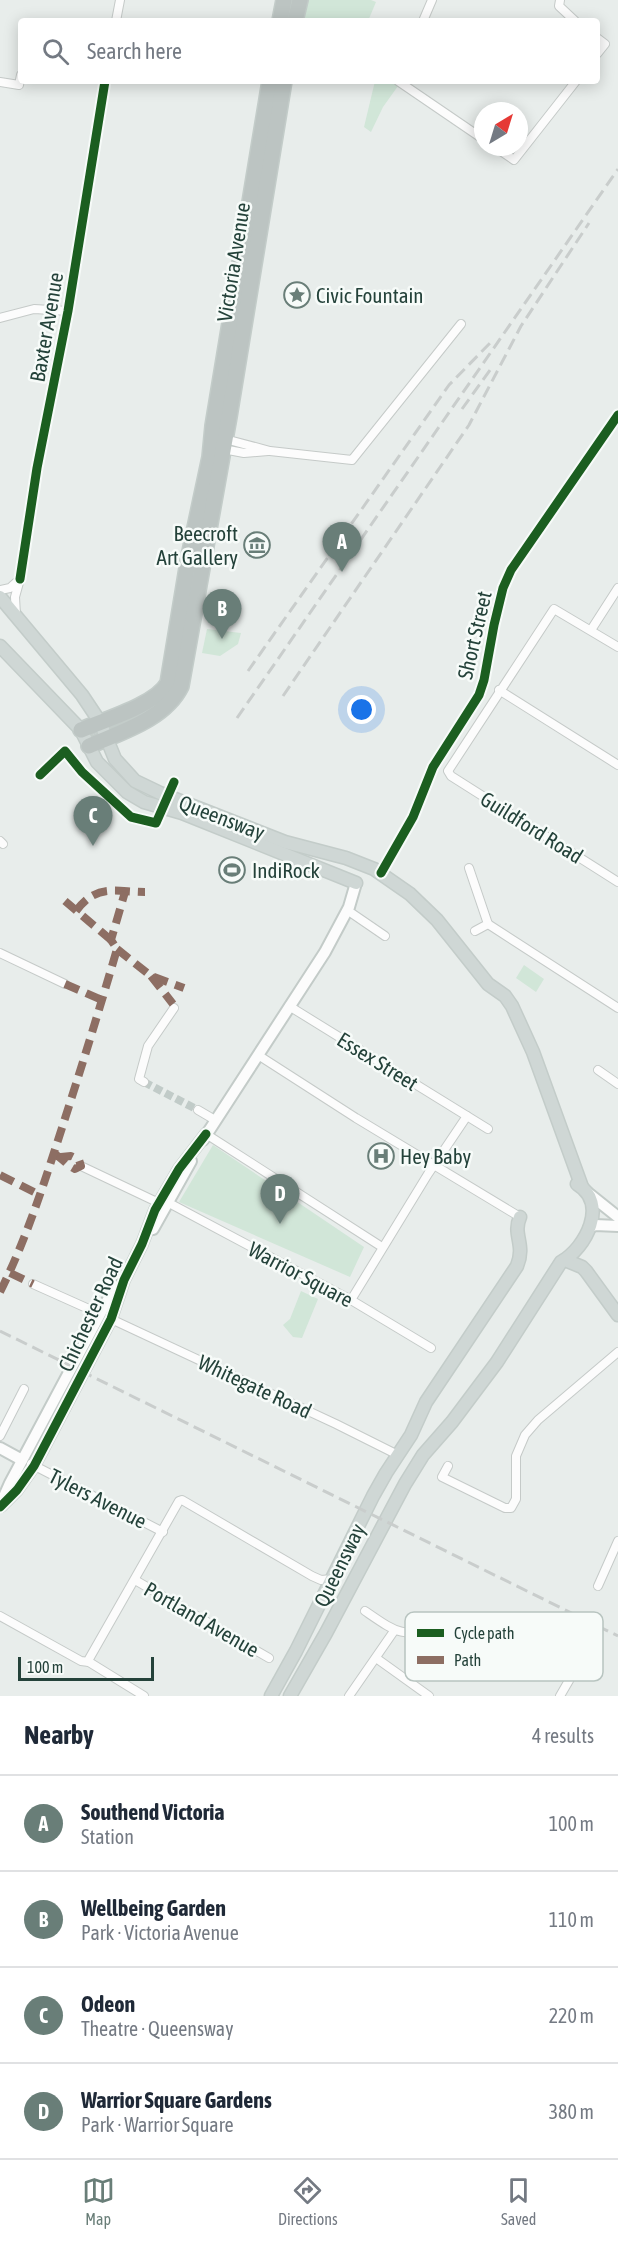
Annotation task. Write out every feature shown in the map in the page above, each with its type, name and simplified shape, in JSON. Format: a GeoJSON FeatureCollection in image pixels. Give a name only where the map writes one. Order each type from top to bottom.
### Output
{"type":"FeatureCollection","features":[{"type":"Feature","properties":{"kind":"highway"},"geometry":{"type":"LineString","coordinates":[[288,15],[300,0]]}},
{"type":"Feature","properties":{"kind":"highway","name":"Victoria Avenue"},"geometry":{"type":"LineString","coordinates":[[89,746],[158,712],[170,704],[180,686],[270,84]]}},
{"type":"Feature","properties":{"kind":"highway","name":"Victoria Avenue"},"geometry":{"type":"LineString","coordinates":[[81,730],[142,704],[161,692],[168,683],[189,556],[217,445],[283,84]]}},
{"type":"Feature","properties":{"kind":"main road","name":"Queensway"},"geometry":{"type":"LineString","coordinates":[[0,597],[61,668],[100,722],[115,759],[135,781],[152,790],[285,842],[346,858],[381,873],[410,894],[437,920],[488,984],[505,996],[525,1031],[581,1187]]}},
{"type":"Feature","properties":{"kind":"main road","name":"Queensway"},"geometry":{"type":"LineString","coordinates":[[0,646],[81,730],[97,762],[113,780],[144,802],[182,813],[356,884]]}},
{"type":"Feature","properties":{"kind":"main road"},"geometry":{"type":"LineString","coordinates":[[563,1261],[574,1253],[589,1228],[593,1211],[592,1202],[581,1187]]}},
{"type":"Feature","properties":{"kind":"main road","name":"Queensway"},"geometry":{"type":"LineString","coordinates":[[271,1696],[373,1496],[411,1436],[426,1402],[516,1266],[522,1249],[517,1230],[520,1217]]}},
{"type":"Feature","properties":{"kind":"main road","name":"Queensway"},"geometry":{"type":"LineString","coordinates":[[290,1696],[423,1455],[452,1422],[497,1362],[563,1261]]}},
{"type":"Feature","properties":{"kind":"main road"},"geometry":{"type":"LineString","coordinates":[[563,1261],[582,1267],[618,1315]]}},
{"type":"Feature","properties":{"kind":"street"},"geometry":{"type":"LineString","coordinates":[[117,18],[120,0]]}},
{"type":"Feature","properties":{"kind":"street"},"geometry":{"type":"LineString","coordinates":[[424,18],[432,0]]}},
{"type":"Feature","properties":{"kind":"street"},"geometry":{"type":"LineString","coordinates":[[560,0],[559,6],[572,18]]}},
{"type":"Feature","properties":{"kind":"street"},"geometry":{"type":"LineString","coordinates":[[0,82],[19,84]]}},
{"type":"Feature","properties":{"kind":"street","name":"Baxter Avenue"},"geometry":{"type":"LineString","coordinates":[[16,616],[15,597],[20,579],[37,468],[68,311],[105,84]]}},
{"type":"Feature","properties":{"kind":"street"},"geometry":{"type":"LineString","coordinates":[[404,84],[474,133]]}},
{"type":"Feature","properties":{"kind":"street"},"geometry":{"type":"LineString","coordinates":[[528,142],[574,84]]}},
{"type":"Feature","properties":{"kind":"street"},"geometry":{"type":"LineString","coordinates":[[0,318],[34,309],[68,311]]}},
{"type":"Feature","properties":{"kind":"street"},"geometry":{"type":"LineString","coordinates":[[217,445],[352,460],[461,324]]}},
{"type":"Feature","properties":{"kind":"street","name":"Short Street"},"geometry":{"type":"LineString","coordinates":[[381,873],[413,817],[433,767],[478,695],[484,680],[503,588],[510,570],[618,415]]}},
{"type":"Feature","properties":{"kind":"street"},"geometry":{"type":"LineString","coordinates":[[0,590],[10,588],[20,579]]}},
{"type":"Feature","properties":{"kind":"street"},"geometry":{"type":"LineString","coordinates":[[591,630],[618,588]]}},
{"type":"Feature","properties":{"kind":"street"},"geometry":{"type":"LineString","coordinates":[[618,647],[554,609],[499,690],[618,765]]}},
{"type":"Feature","properties":{"kind":"street","name":"Guildford Road"},"geometry":{"type":"LineString","coordinates":[[499,690],[447,771],[451,776],[618,882]]}},
{"type":"Feature","properties":{"kind":"street"},"geometry":{"type":"LineString","coordinates":[[469,868],[488,924],[618,1008]]}},
{"type":"Feature","properties":{"kind":"street","name":"Chichester Road"},"geometry":{"type":"LineString","coordinates":[[0,1507],[17,1490],[34,1466],[111,1319],[124,1280],[179,1169],[206,1134],[324,952],[354,896],[356,884]]}},
{"type":"Feature","properties":{"kind":"street"},"geometry":{"type":"LineString","coordinates":[[347,910],[385,936]]}},
{"type":"Feature","properties":{"kind":"street"},"geometry":{"type":"LineString","coordinates":[[475,931],[488,924]]}},
{"type":"Feature","properties":{"kind":"street"},"geometry":{"type":"LineString","coordinates":[[0,953],[65,984]]}},
{"type":"Feature","properties":{"kind":"street","name":"Essex Street"},"geometry":{"type":"LineString","coordinates":[[289,1006],[488,1129]]}},
{"type":"Feature","properties":{"kind":"street"},"geometry":{"type":"LineString","coordinates":[[144,1082],[139,1079],[148,1046],[174,1008]]}},
{"type":"Feature","properties":{"kind":"street"},"geometry":{"type":"LineString","coordinates":[[258,1055],[434,1166],[520,1217]]}},
{"type":"Feature","properties":{"kind":"street"},"geometry":{"type":"LineString","coordinates":[[598,1070],[618,1084]]}},
{"type":"Feature","properties":{"kind":"street"},"geometry":{"type":"LineString","coordinates":[[198,1110],[215,1120]]}},
{"type":"Feature","properties":{"kind":"street"},"geometry":{"type":"LineString","coordinates":[[351,1300],[382,1247],[467,1116]]}},
{"type":"Feature","properties":{"kind":"street"},"geometry":{"type":"LineString","coordinates":[[206,1134],[382,1247]]}},
{"type":"Feature","properties":{"kind":"street","name":"Warrior Square"},"geometry":{"type":"LineString","coordinates":[[81,1166],[164,1203],[351,1300],[431,1348]]}},
{"type":"Feature","properties":{"kind":"street"},"geometry":{"type":"LineString","coordinates":[[581,1187],[618,1217]]}},
{"type":"Feature","properties":{"kind":"street"},"geometry":{"type":"LineString","coordinates":[[589,1228],[595,1225],[618,1226]]}},
{"type":"Feature","properties":{"kind":"street","name":"Chichester Road"},"geometry":{"type":"LineString","coordinates":[[0,1507],[22,1460],[107,1301],[124,1280]]}},
{"type":"Feature","properties":{"kind":"street"},"geometry":{"type":"LineString","coordinates":[[33,1284],[100,1314]]}},
{"type":"Feature","properties":{"kind":"street","name":"Whitegate Road"},"geometry":{"type":"LineString","coordinates":[[111,1319],[398,1455]]}},
{"type":"Feature","properties":{"kind":"street"},"geometry":{"type":"LineString","coordinates":[[448,1466],[442,1477],[505,1508],[511,1508],[516,1499],[516,1456],[525,1435],[538,1420],[618,1352]]}},
{"type":"Feature","properties":{"kind":"street"},"geometry":{"type":"LineString","coordinates":[[0,1436],[24,1389]]}},
{"type":"Feature","properties":{"kind":"street","name":"Tylers Avenue"},"geometry":{"type":"LineString","coordinates":[[0,1448],[163,1532],[182,1500],[312,1576],[321,1580],[332,1579]]}},
{"type":"Feature","properties":{"kind":"street"},"geometry":{"type":"LineString","coordinates":[[89,1662],[163,1532]]}},
{"type":"Feature","properties":{"kind":"street"},"geometry":{"type":"LineString","coordinates":[[598,1586],[618,1541]]}},
{"type":"Feature","properties":{"kind":"street","name":"Portland Avenue"},"geometry":{"type":"LineString","coordinates":[[135,1580],[269,1658]]}},
{"type":"Feature","properties":{"kind":"street"},"geometry":{"type":"LineString","coordinates":[[365,1611],[394,1631],[405,1632]]}},
{"type":"Feature","properties":{"kind":"street"},"geometry":{"type":"LineString","coordinates":[[0,1616],[81,1661],[89,1662],[144,1696]]}},
{"type":"Feature","properties":{"kind":"street"},"geometry":{"type":"LineString","coordinates":[[349,1696],[394,1631]]}},
{"type":"Feature","properties":{"kind":"street"},"geometry":{"type":"LineString","coordinates":[[376,1658],[405,1679]]}},
{"type":"Feature","properties":{"kind":"street"},"geometry":{"type":"LineString","coordinates":[[408,1681],[429,1696]]}},
{"type":"Feature","properties":{"kind":"street"},"geometry":{"type":"LineString","coordinates":[[560,1696],[569,1681]]}},
{"type":"Feature","properties":{"kind":"green space"},"geometry":{"type":"Polygon","coordinates":[[[300,0],[371,0],[376,2],[369,18],[296,18],[300,0]]]}},
{"type":"Feature","properties":{"kind":"green space"},"geometry":{"type":"Polygon","coordinates":[[[374,84],[398,86],[383,107],[371,132],[364,127],[374,84]]]}},
{"type":"Feature","properties":{"kind":"green space"},"geometry":{"type":"Polygon","coordinates":[[[207,629],[241,633],[238,644],[220,656],[202,653],[207,629]]]}},
{"type":"Feature","properties":{"kind":"green space"},"geometry":{"type":"Polygon","coordinates":[[[524,965],[544,979],[536,992],[516,978],[524,965]]]}},
{"type":"Feature","properties":{"kind":"green space"},"geometry":{"type":"Polygon","coordinates":[[[213,1145],[364,1247],[350,1277],[179,1202],[213,1145]]]}},
{"type":"Feature","properties":{"kind":"green space"},"geometry":{"type":"Polygon","coordinates":[[[301,1291],[318,1299],[302,1338],[293,1337],[283,1325],[290,1319],[301,1291]]]}},
{"type":"Feature","properties":{"kind":"tunnel"},"geometry":{"type":"LineString","coordinates":[[144,1082],[198,1110]]}},
{"type":"Feature","properties":{"kind":"railway"},"geometry":{"type":"LineString","coordinates":[[237,718],[618,169]]}},
{"type":"Feature","properties":{"kind":"railway"},"geometry":{"type":"LineString","coordinates":[[283,696],[469,425],[521,326],[589,223]]}},
{"type":"Feature","properties":{"kind":"railway"},"geometry":{"type":"LineString","coordinates":[[248,671],[449,385],[492,341]]}},
{"type":"Feature","properties":{"kind":"railway"},"geometry":{"type":"LineString","coordinates":[[462,409],[490,370]]}},
{"type":"Feature","properties":{"kind":"railway"},"geometry":{"type":"LineString","coordinates":[[0,1331],[569,1612]]}},
{"type":"Feature","properties":{"kind":"railway"},"geometry":{"type":"LineString","coordinates":[[603,1629],[618,1636]]}},
{"type":"Feature","properties":{"kind":"marked path"},"geometry":{"type":"LineString","coordinates":[[76,911],[91,896],[99,893],[107,891],[145,892]]}},
{"type":"Feature","properties":{"kind":"marked path"},"geometry":{"type":"LineString","coordinates":[[0,1292],[33,1214],[82,1065],[117,949],[111,940],[125,892]]}},
{"type":"Feature","properties":{"kind":"marked path"},"geometry":{"type":"LineString","coordinates":[[65,901],[111,940]]}},
{"type":"Feature","properties":{"kind":"marked path"},"geometry":{"type":"LineString","coordinates":[[117,949],[151,976],[184,988]]}},
{"type":"Feature","properties":{"kind":"marked path"},"geometry":{"type":"LineString","coordinates":[[151,976],[173,1004]]}},
{"type":"Feature","properties":{"kind":"marked path"},"geometry":{"type":"LineString","coordinates":[[65,984],[102,1000]]}},
{"type":"Feature","properties":{"kind":"marked path"},"geometry":{"type":"LineString","coordinates":[[54,1154],[75,1169],[81,1166],[79,1160],[71,1156],[61,1157]]}},
{"type":"Feature","properties":{"kind":"marked path"},"geometry":{"type":"LineString","coordinates":[[0,1175],[40,1195]]}},
{"type":"Feature","properties":{"kind":"marked path"},"geometry":{"type":"LineString","coordinates":[[10,1273],[33,1284]]}},
{"type":"Feature","properties":{"kind":"cycle path"},"geometry":{"type":"LineString","coordinates":[[20,579],[37,468],[68,311],[105,84]]}},
{"type":"Feature","properties":{"kind":"cycle path"},"geometry":{"type":"LineString","coordinates":[[381,873],[413,817],[433,767],[479,695],[503,588],[511,570],[618,415]]}},
{"type":"Feature","properties":{"kind":"cycle path"},"geometry":{"type":"LineString","coordinates":[[40,775],[65,751],[82,772],[131,817],[156,823],[174,782]]}},
{"type":"Feature","properties":{"kind":"cycle path"},"geometry":{"type":"LineString","coordinates":[[0,1507],[17,1490],[34,1466],[111,1319],[124,1280],[142,1244],[155,1210],[179,1169],[206,1134]]}},
{"type":"Feature","properties":{"kind":"place","name":"Civic Fountain"},"geometry":{"type":"Point","coordinates":[297,295]}},
{"type":"Feature","properties":{"kind":"place","name":"Beecroft Art Gallery"},"geometry":{"type":"Point","coordinates":[257,545]}},
{"type":"Feature","properties":{"kind":"place","name":"Southend Victoria"},"geometry":{"type":"Point","coordinates":[342,572]}},
{"type":"Feature","properties":{"kind":"place","name":"Wellbeing Garden"},"geometry":{"type":"Point","coordinates":[222,639]}},
{"type":"Feature","properties":{"kind":"place","name":"Odeon"},"geometry":{"type":"Point","coordinates":[93,846]}},
{"type":"Feature","properties":{"kind":"place","name":"IndiRock"},"geometry":{"type":"Point","coordinates":[232,870]}},
{"type":"Feature","properties":{"kind":"place","name":"Hey Baby"},"geometry":{"type":"Point","coordinates":[381,1156]}},
{"type":"Feature","properties":{"kind":"place","name":"Warrior Square Gardens"},"geometry":{"type":"Point","coordinates":[280,1224]}}]}
